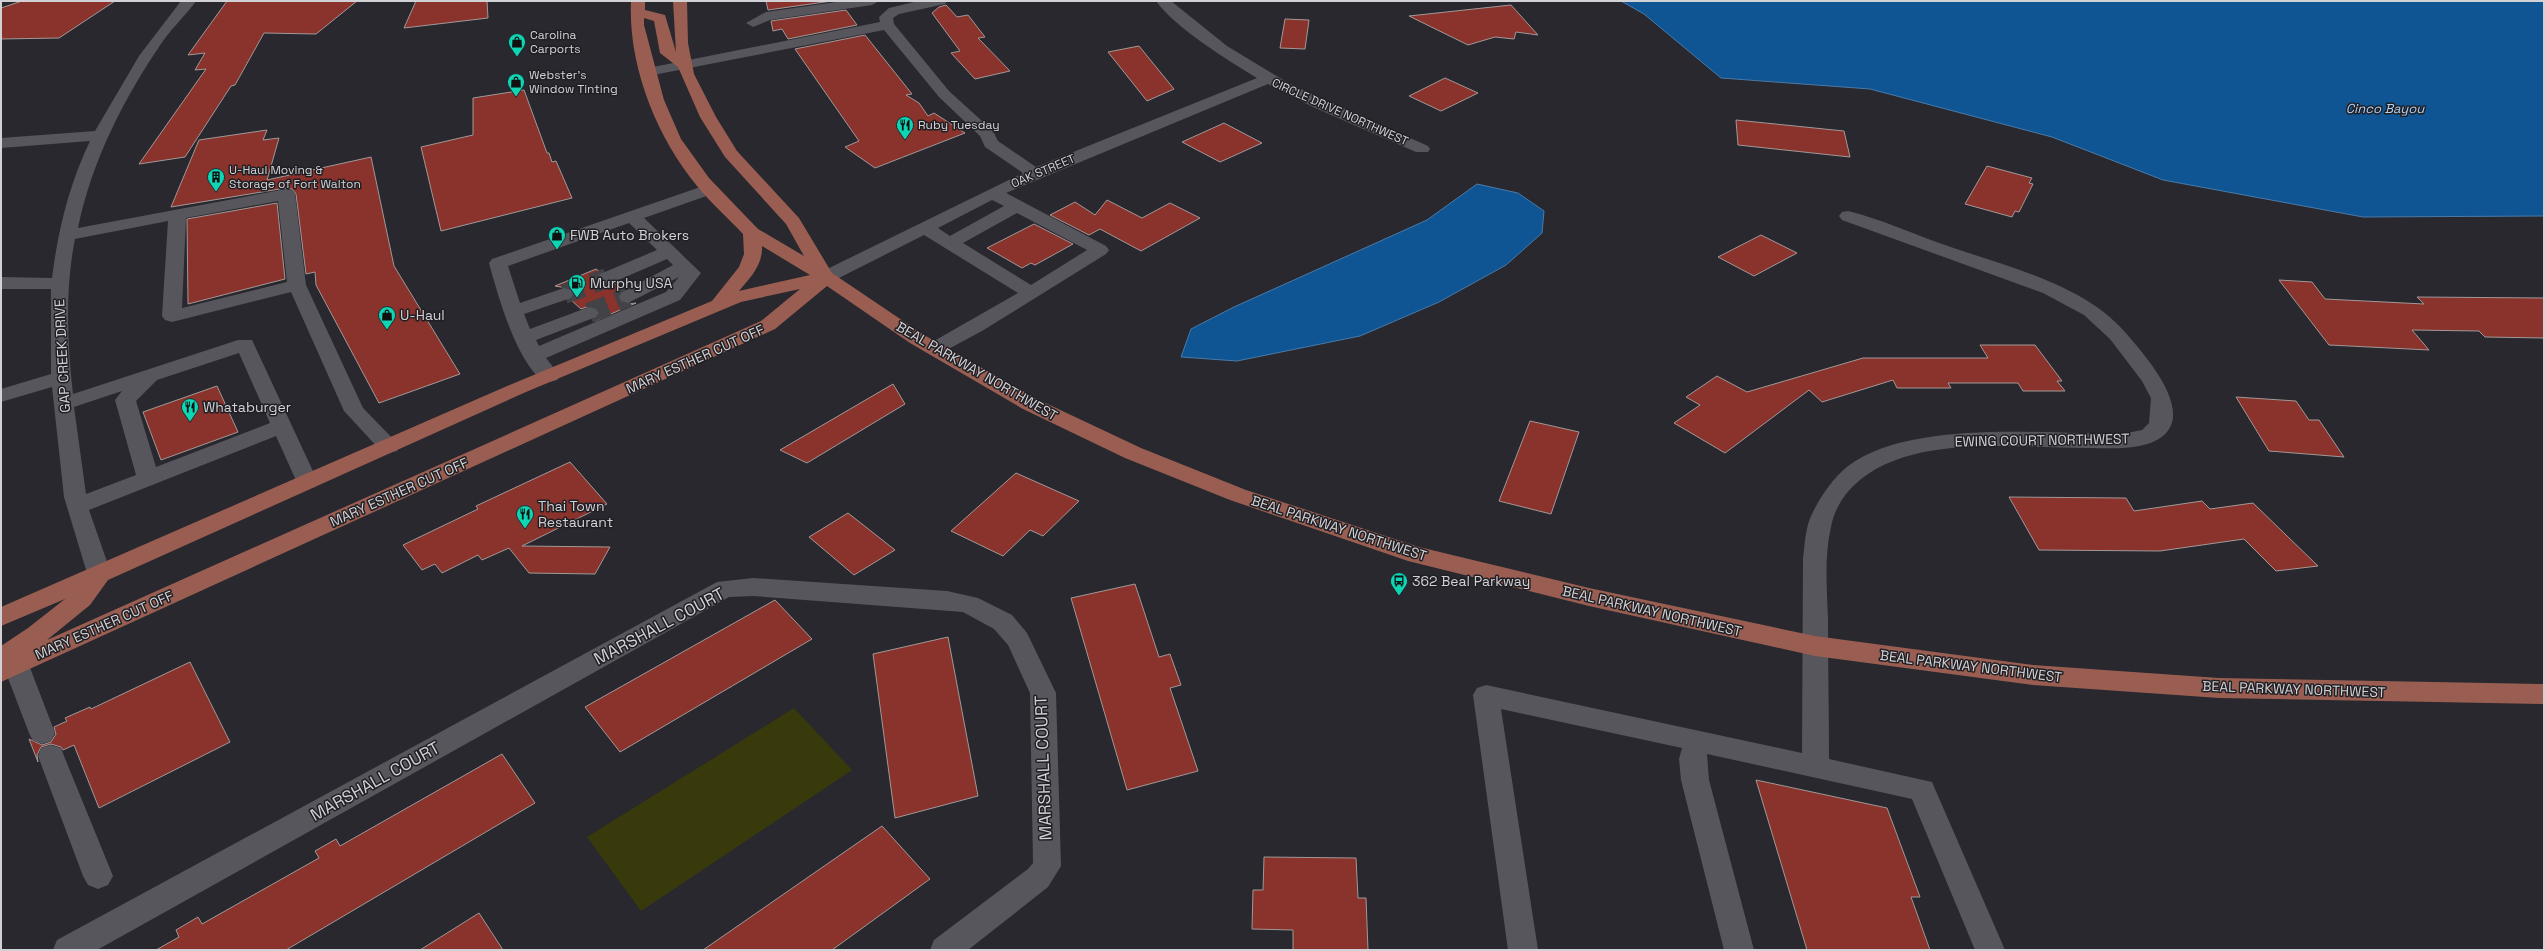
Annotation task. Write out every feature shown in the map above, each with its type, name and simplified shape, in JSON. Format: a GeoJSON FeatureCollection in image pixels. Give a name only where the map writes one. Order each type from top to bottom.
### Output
{"type":"FeatureCollection","features":[{"type":"Feature","properties":{"kind":"main road","name":"BEAL PARKWAY NORTHWEST"},"geometry":{"type":"LineString","coordinates":[[680,1],[681,43],[686,66],[688,74],[708,117],[730,154],[793,222],[826,278]]}},
{"type":"Feature","properties":{"kind":"main road","name":"BEAL PARKWAY NORTHWEST"},"geometry":{"type":"LineString","coordinates":[[638,6],[637,25],[648,72],[656,100],[673,139],[709,189],[752,233],[826,278],[934,349],[1030,404],[1133,453],[1266,504],[1416,555],[1589,597],[1815,646],[2033,675],[2211,688],[2544,694]]}},
{"type":"Feature","properties":{"kind":"main road"},"geometry":{"type":"LineString","coordinates":[[638,6],[660,18],[667,53],[686,66]]}},
{"type":"Feature","properties":{"kind":"main road"},"geometry":{"type":"LineString","coordinates":[[719,305],[748,268],[753,254],[752,233]]}},
{"type":"Feature","properties":{"kind":"main road"},"geometry":{"type":"LineString","coordinates":[[1,616],[550,376],[735,298],[826,278]]}},
{"type":"Feature","properties":{"kind":"main road","name":"MARY ESTHER CUT OFF"},"geometry":{"type":"LineString","coordinates":[[6,665],[768,326],[826,278]]}},
{"type":"Feature","properties":{"kind":"main road"},"geometry":{"type":"LineString","coordinates":[[6,665],[37,636],[81,599],[99,573]]}},
{"type":"Feature","properties":{"kind":"street","name":"GAP CREEK DRIVE"},"geometry":{"type":"LineString","coordinates":[[99,573],[77,506],[60,378],[57,320],[59,284],[66,235],[82,176],[116,102],[153,45],[189,1]]}},
{"type":"Feature","properties":{"kind":"street"},"geometry":{"type":"LineString","coordinates":[[753,23],[766,16],[872,1]]}},
{"type":"Feature","properties":{"kind":"street"},"geometry":{"type":"LineString","coordinates":[[940,1],[917,3],[894,11],[886,17],[887,25],[944,94],[987,134],[991,144],[1035,174]]}},
{"type":"Feature","properties":{"kind":"street","name":"CIRCLE DRIVE NORTHWEST"},"geometry":{"type":"LineString","coordinates":[[1163,1],[1203,35],[1266,79],[1299,96],[1422,149]]}},
{"type":"Feature","properties":{"kind":"street"},"geometry":{"type":"LineString","coordinates":[[648,72],[686,66],[887,25]]}},
{"type":"Feature","properties":{"kind":"street","name":"OAK STREET"},"geometry":{"type":"LineString","coordinates":[[826,278],[992,193],[1266,79]]}},
{"type":"Feature","properties":{"kind":"street"},"geometry":{"type":"LineString","coordinates":[[1,143],[100,135]]}},
{"type":"Feature","properties":{"kind":"street"},"geometry":{"type":"LineString","coordinates":[[550,376],[533,356],[512,312],[498,263],[630,215],[709,189]]}},
{"type":"Feature","properties":{"kind":"street"},"geometry":{"type":"LineString","coordinates":[[934,349],[975,327],[1100,250],[992,193]]}},
{"type":"Feature","properties":{"kind":"street"},"geometry":{"type":"LineString","coordinates":[[66,235],[286,194],[297,285],[354,411],[389,446]]}},
{"type":"Feature","properties":{"kind":"street"},"geometry":{"type":"LineString","coordinates":[[950,243],[1018,206]]}},
{"type":"Feature","properties":{"kind":"street"},"geometry":{"type":"LineString","coordinates":[[177,214],[172,316],[297,285]]}},
{"type":"Feature","properties":{"kind":"street"},"geometry":{"type":"LineString","coordinates":[[533,356],[673,296],[692,273],[630,215]]}},
{"type":"Feature","properties":{"kind":"street","name":"EWING COURT NORTHWEST"},"geometry":{"type":"LineString","coordinates":[[1816,766],[1815,559],[1818,533],[1823,514],[1838,489],[1861,469],[1893,452],[1924,444],[1958,440],[2122,441],[2146,436],[2156,430],[2163,414],[2160,398],[2153,385],[2115,333],[2103,320],[2080,304],[2050,289],[1848,216]]}},
{"type":"Feature","properties":{"kind":"street"},"geometry":{"type":"LineString","coordinates":[[924,227],[1030,292]]}},
{"type":"Feature","properties":{"kind":"street"},"geometry":{"type":"LineString","coordinates":[[607,278],[670,251]]}},
{"type":"Feature","properties":{"kind":"street"},"geometry":{"type":"LineString","coordinates":[[628,297],[685,266]]}},
{"type":"Feature","properties":{"kind":"street"},"geometry":{"type":"LineString","coordinates":[[1,283],[59,284]]}},
{"type":"Feature","properties":{"kind":"street"},"geometry":{"type":"LineString","coordinates":[[512,312],[564,294]]}},
{"type":"Feature","properties":{"kind":"street"},"geometry":{"type":"LineString","coordinates":[[524,338],[590,314]]}},
{"type":"Feature","properties":{"kind":"street"},"geometry":{"type":"LineString","coordinates":[[63,404],[245,344],[307,482]]}},
{"type":"Feature","properties":{"kind":"street"},"geometry":{"type":"LineString","coordinates":[[148,478],[125,400],[158,373]]}},
{"type":"Feature","properties":{"kind":"street"},"geometry":{"type":"LineString","coordinates":[[1,396],[60,378]]}},
{"type":"Feature","properties":{"kind":"street"},"geometry":{"type":"LineString","coordinates":[[77,506],[282,426]]}},
{"type":"Feature","properties":{"kind":"street","name":"MARSHALL COURT"},"geometry":{"type":"LineString","coordinates":[[68,950],[725,588],[753,587],[947,600],[969,604],[1003,622],[1018,640],[1043,693],[1047,866],[1038,878],[946,950]]}},
{"type":"Feature","properties":{"kind":"street"},"geometry":{"type":"LineString","coordinates":[[6,665],[47,744],[98,876]]}},
{"type":"Feature","properties":{"kind":"street"},"geometry":{"type":"LineString","coordinates":[[1523,950],[1486,695],[1922,790],[1990,950]]}},
{"type":"Feature","properties":{"kind":"street"},"geometry":{"type":"LineString","coordinates":[[1697,740],[1693,760],[1695,780],[1739,950]]}},
{"type":"Feature","properties":{"kind":"shaded area"},"geometry":{"type":"Polygon","coordinates":[[[794,708],[852,770],[641,911],[587,837],[794,708]]]}},
{"type":"Feature","properties":{"kind":"water","name":"Cinco Bayou"},"geometry":{"type":"Polygon","coordinates":[[[1621,1],[2544,1],[2544,216],[2363,217],[2163,180],[2052,137],[1870,89],[1721,78],[1644,14],[1621,1]]]}},
{"type":"Feature","properties":{"kind":"water"},"geometry":{"type":"Polygon","coordinates":[[[1477,184],[1518,193],[1544,211],[1542,233],[1506,265],[1439,302],[1360,336],[1237,361],[1181,357],[1191,329],[1234,307],[1427,220],[1477,184]]]}},
{"type":"Feature","properties":{"kind":"building"},"geometry":{"type":"Polygon","coordinates":[[[22,1],[115,1],[59,38],[1,39],[1,8],[22,1]]]}},
{"type":"Feature","properties":{"kind":"building"},"geometry":{"type":"Polygon","coordinates":[[[227,1],[357,1],[316,34],[264,33],[235,85],[231,86],[185,157],[139,164],[206,69],[195,70],[205,53],[188,55],[227,1]]]}},
{"type":"Feature","properties":{"kind":"building"},"geometry":{"type":"Polygon","coordinates":[[[416,1],[487,1],[488,18],[404,28],[416,1]]]}},
{"type":"Feature","properties":{"kind":"building"},"geometry":{"type":"Polygon","coordinates":[[[766,1],[832,1],[768,10],[766,1]]]}},
{"type":"Feature","properties":{"kind":"building"},"geometry":{"type":"Polygon","coordinates":[[[946,5],[957,17],[968,15],[985,37],[978,38],[1010,71],[975,79],[951,53],[960,51],[932,13],[939,7],[946,5]]]}},
{"type":"Feature","properties":{"kind":"building"},"geometry":{"type":"Polygon","coordinates":[[[1511,5],[1538,35],[1516,32],[1514,39],[1495,37],[1468,45],[1409,16],[1511,5]]]}},
{"type":"Feature","properties":{"kind":"building"},"geometry":{"type":"Polygon","coordinates":[[[846,10],[857,25],[788,39],[782,29],[773,31],[771,21],[846,10]]]}},
{"type":"Feature","properties":{"kind":"building"},"geometry":{"type":"Polygon","coordinates":[[[1285,19],[1309,20],[1305,49],[1280,48],[1285,19]]]}},
{"type":"Feature","properties":{"kind":"building"},"geometry":{"type":"Polygon","coordinates":[[[865,35],[912,94],[906,95],[919,103],[928,116],[934,113],[965,133],[875,168],[845,147],[859,141],[795,49],[865,35]]]}},
{"type":"Feature","properties":{"kind":"building"},"geometry":{"type":"Polygon","coordinates":[[[1139,46],[1174,89],[1147,101],[1108,52],[1139,46]]]}},
{"type":"Feature","properties":{"kind":"building"},"geometry":{"type":"Polygon","coordinates":[[[1445,78],[1478,93],[1441,111],[1409,96],[1445,78]]]}},
{"type":"Feature","properties":{"kind":"building"},"geometry":{"type":"Polygon","coordinates":[[[524,90],[547,153],[549,153],[552,162],[556,161],[572,198],[441,231],[421,147],[473,135],[473,98],[524,90]]]}},
{"type":"Feature","properties":{"kind":"building"},"geometry":{"type":"Polygon","coordinates":[[[1736,120],[1844,131],[1850,157],[1738,145],[1736,120]]]}},
{"type":"Feature","properties":{"kind":"building"},"geometry":{"type":"Polygon","coordinates":[[[1224,123],[1262,143],[1220,162],[1182,142],[1224,123]]]}},
{"type":"Feature","properties":{"kind":"building"},"geometry":{"type":"Polygon","coordinates":[[[267,130],[263,140],[279,138],[267,180],[371,157],[394,266],[460,374],[379,403],[316,285],[315,272],[306,274],[296,194],[292,189],[286,188],[171,207],[199,140],[267,130]]]}},
{"type":"Feature","properties":{"kind":"building"},"geometry":{"type":"Polygon","coordinates":[[[1987,166],[2032,178],[2029,183],[2033,184],[2019,212],[2015,211],[2012,217],[1965,204],[1987,166]]]}},
{"type":"Feature","properties":{"kind":"building"},"geometry":{"type":"Polygon","coordinates":[[[1107,200],[1142,218],[1170,203],[1200,218],[1141,251],[1100,229],[1089,235],[1050,215],[1075,202],[1095,215],[1107,200]]]}},
{"type":"Feature","properties":{"kind":"building"},"geometry":{"type":"Polygon","coordinates":[[[277,203],[285,279],[188,304],[187,219],[277,203]]]}},
{"type":"Feature","properties":{"kind":"building"},"geometry":{"type":"Polygon","coordinates":[[[1034,224],[1073,244],[1035,265],[1031,263],[1022,268],[987,248],[1034,224]]]}},
{"type":"Feature","properties":{"kind":"building"},"geometry":{"type":"Polygon","coordinates":[[[1761,235],[1797,253],[1754,276],[1718,257],[1761,235]]]}},
{"type":"Feature","properties":{"kind":"building"},"geometry":{"type":"Polygon","coordinates":[[[596,269],[600,272],[597,277],[599,283],[614,283],[623,290],[618,296],[620,302],[628,304],[636,303],[595,321],[600,313],[597,308],[589,306],[581,309],[571,300],[574,295],[572,289],[555,286],[596,269]]]}},
{"type":"Feature","properties":{"kind":"building"},"geometry":{"type":"Polygon","coordinates":[[[2279,280],[2312,282],[2325,299],[2424,304],[2417,297],[2544,298],[2544,338],[2485,337],[2479,331],[2412,330],[2429,350],[2329,345],[2279,280]]]}},
{"type":"Feature","properties":{"kind":"building"},"geometry":{"type":"Polygon","coordinates":[[[1980,345],[2035,345],[2062,381],[2057,381],[2065,391],[2023,391],[2018,383],[1948,383],[1951,388],[1897,388],[1893,380],[1822,402],[1809,390],[1725,453],[1674,423],[1700,405],[1686,397],[1717,376],[1747,392],[1863,358],[1988,358],[1980,345]]]}},
{"type":"Feature","properties":{"kind":"building"},"geometry":{"type":"Polygon","coordinates":[[[893,384],[905,404],[807,463],[780,450],[893,384]]]}},
{"type":"Feature","properties":{"kind":"building","name":"Whataburger"},"geometry":{"type":"Polygon","coordinates":[[[217,386],[238,432],[161,460],[143,412],[217,386]]]}},
{"type":"Feature","properties":{"kind":"building"},"geometry":{"type":"Polygon","coordinates":[[[2236,397],[2296,401],[2309,420],[2319,420],[2344,457],[2269,451],[2236,397]]]}},
{"type":"Feature","properties":{"kind":"building"},"geometry":{"type":"Polygon","coordinates":[[[1530,421],[1579,432],[1551,514],[1499,501],[1530,421]]]}},
{"type":"Feature","properties":{"kind":"building"},"geometry":{"type":"Polygon","coordinates":[[[570,462],[607,504],[522,546],[610,547],[595,574],[529,573],[509,548],[482,560],[478,555],[442,573],[435,564],[422,570],[403,545],[478,509],[476,506],[570,462]]]}},
{"type":"Feature","properties":{"kind":"building"},"geometry":{"type":"Polygon","coordinates":[[[1016,473],[1079,501],[1043,536],[1030,530],[1003,556],[951,531],[1016,473]]]}},
{"type":"Feature","properties":{"kind":"building"},"geometry":{"type":"Polygon","coordinates":[[[2009,497],[2126,498],[2134,511],[2202,501],[2210,509],[2253,503],[2318,566],[2276,571],[2244,539],[2160,551],[2039,550],[2009,497]]]}},
{"type":"Feature","properties":{"kind":"building"},"geometry":{"type":"Polygon","coordinates":[[[848,513],[895,550],[854,575],[809,537],[848,513]]]}},
{"type":"Feature","properties":{"kind":"building"},"geometry":{"type":"Polygon","coordinates":[[[1135,584],[1159,657],[1170,654],[1181,685],[1170,688],[1198,771],[1127,790],[1071,598],[1135,584]]]}},
{"type":"Feature","properties":{"kind":"building"},"geometry":{"type":"Polygon","coordinates":[[[775,600],[812,639],[620,752],[585,707],[775,600]]]}},
{"type":"Feature","properties":{"kind":"building"},"geometry":{"type":"Polygon","coordinates":[[[948,637],[978,796],[895,818],[873,654],[948,637]]]}},
{"type":"Feature","properties":{"kind":"building"},"geometry":{"type":"Polygon","coordinates":[[[190,662],[230,742],[99,808],[74,745],[63,750],[61,747],[51,744],[41,747],[37,755],[38,762],[29,739],[42,745],[51,742],[56,734],[54,727],[67,721],[65,718],[90,707],[91,709],[190,662]]]}},
{"type":"Feature","properties":{"kind":"building"},"geometry":{"type":"Polygon","coordinates":[[[502,754],[535,803],[286,950],[156,950],[179,937],[176,930],[198,917],[202,924],[319,858],[315,851],[336,839],[340,846],[502,754]]]}},
{"type":"Feature","properties":{"kind":"building"},"geometry":{"type":"Polygon","coordinates":[[[1756,780],[1887,808],[1920,897],[1911,897],[1930,950],[1807,950],[1756,780]]]}},
{"type":"Feature","properties":{"kind":"building"},"geometry":{"type":"Polygon","coordinates":[[[882,826],[930,879],[832,950],[703,950],[882,826]]]}},
{"type":"Feature","properties":{"kind":"building"},"geometry":{"type":"Polygon","coordinates":[[[1264,857],[1356,858],[1358,898],[1366,898],[1368,950],[1293,950],[1293,930],[1252,929],[1253,890],[1263,890],[1264,857]]]}},
{"type":"Feature","properties":{"kind":"building"},"geometry":{"type":"Polygon","coordinates":[[[479,913],[503,950],[420,950],[479,913]]]}},
{"type":"Feature","properties":{"kind":"tunnel"},"geometry":{"type":"LineString","coordinates":[[564,294],[607,278]]}},
{"type":"Feature","properties":{"kind":"tunnel"},"geometry":{"type":"LineString","coordinates":[[589,313],[628,297]]}},
{"type":"Feature","properties":{"kind":"place","name":"Carolina Carports"},"geometry":{"type":"Point","coordinates":[517,57]}},
{"type":"Feature","properties":{"kind":"place","name":"Webster's Window Tinting"},"geometry":{"type":"Point","coordinates":[516,97]}},
{"type":"Feature","properties":{"kind":"place","name":"Ruby Tuesday"},"geometry":{"type":"Point","coordinates":[905,140]}},
{"type":"Feature","properties":{"kind":"place","name":"U-Haul Moving & Storage of Fort Walton"},"geometry":{"type":"Point","coordinates":[216,192]}},
{"type":"Feature","properties":{"kind":"place","name":"FWB Auto Brokers"},"geometry":{"type":"Point","coordinates":[557,250]}},
{"type":"Feature","properties":{"kind":"place","name":"Murphy USA"},"geometry":{"type":"Point","coordinates":[577,298]}},
{"type":"Feature","properties":{"kind":"place","name":"U-Haul"},"geometry":{"type":"Point","coordinates":[387,330]}},
{"type":"Feature","properties":{"kind":"place","name":"Whataburger"},"geometry":{"type":"Point","coordinates":[190,422]}},
{"type":"Feature","properties":{"kind":"place","name":"Thai Town Restaurant"},"geometry":{"type":"Point","coordinates":[525,529]}},
{"type":"Feature","properties":{"kind":"place","name":"362 Beal Parkway"},"geometry":{"type":"Point","coordinates":[1399,596]}}]}
